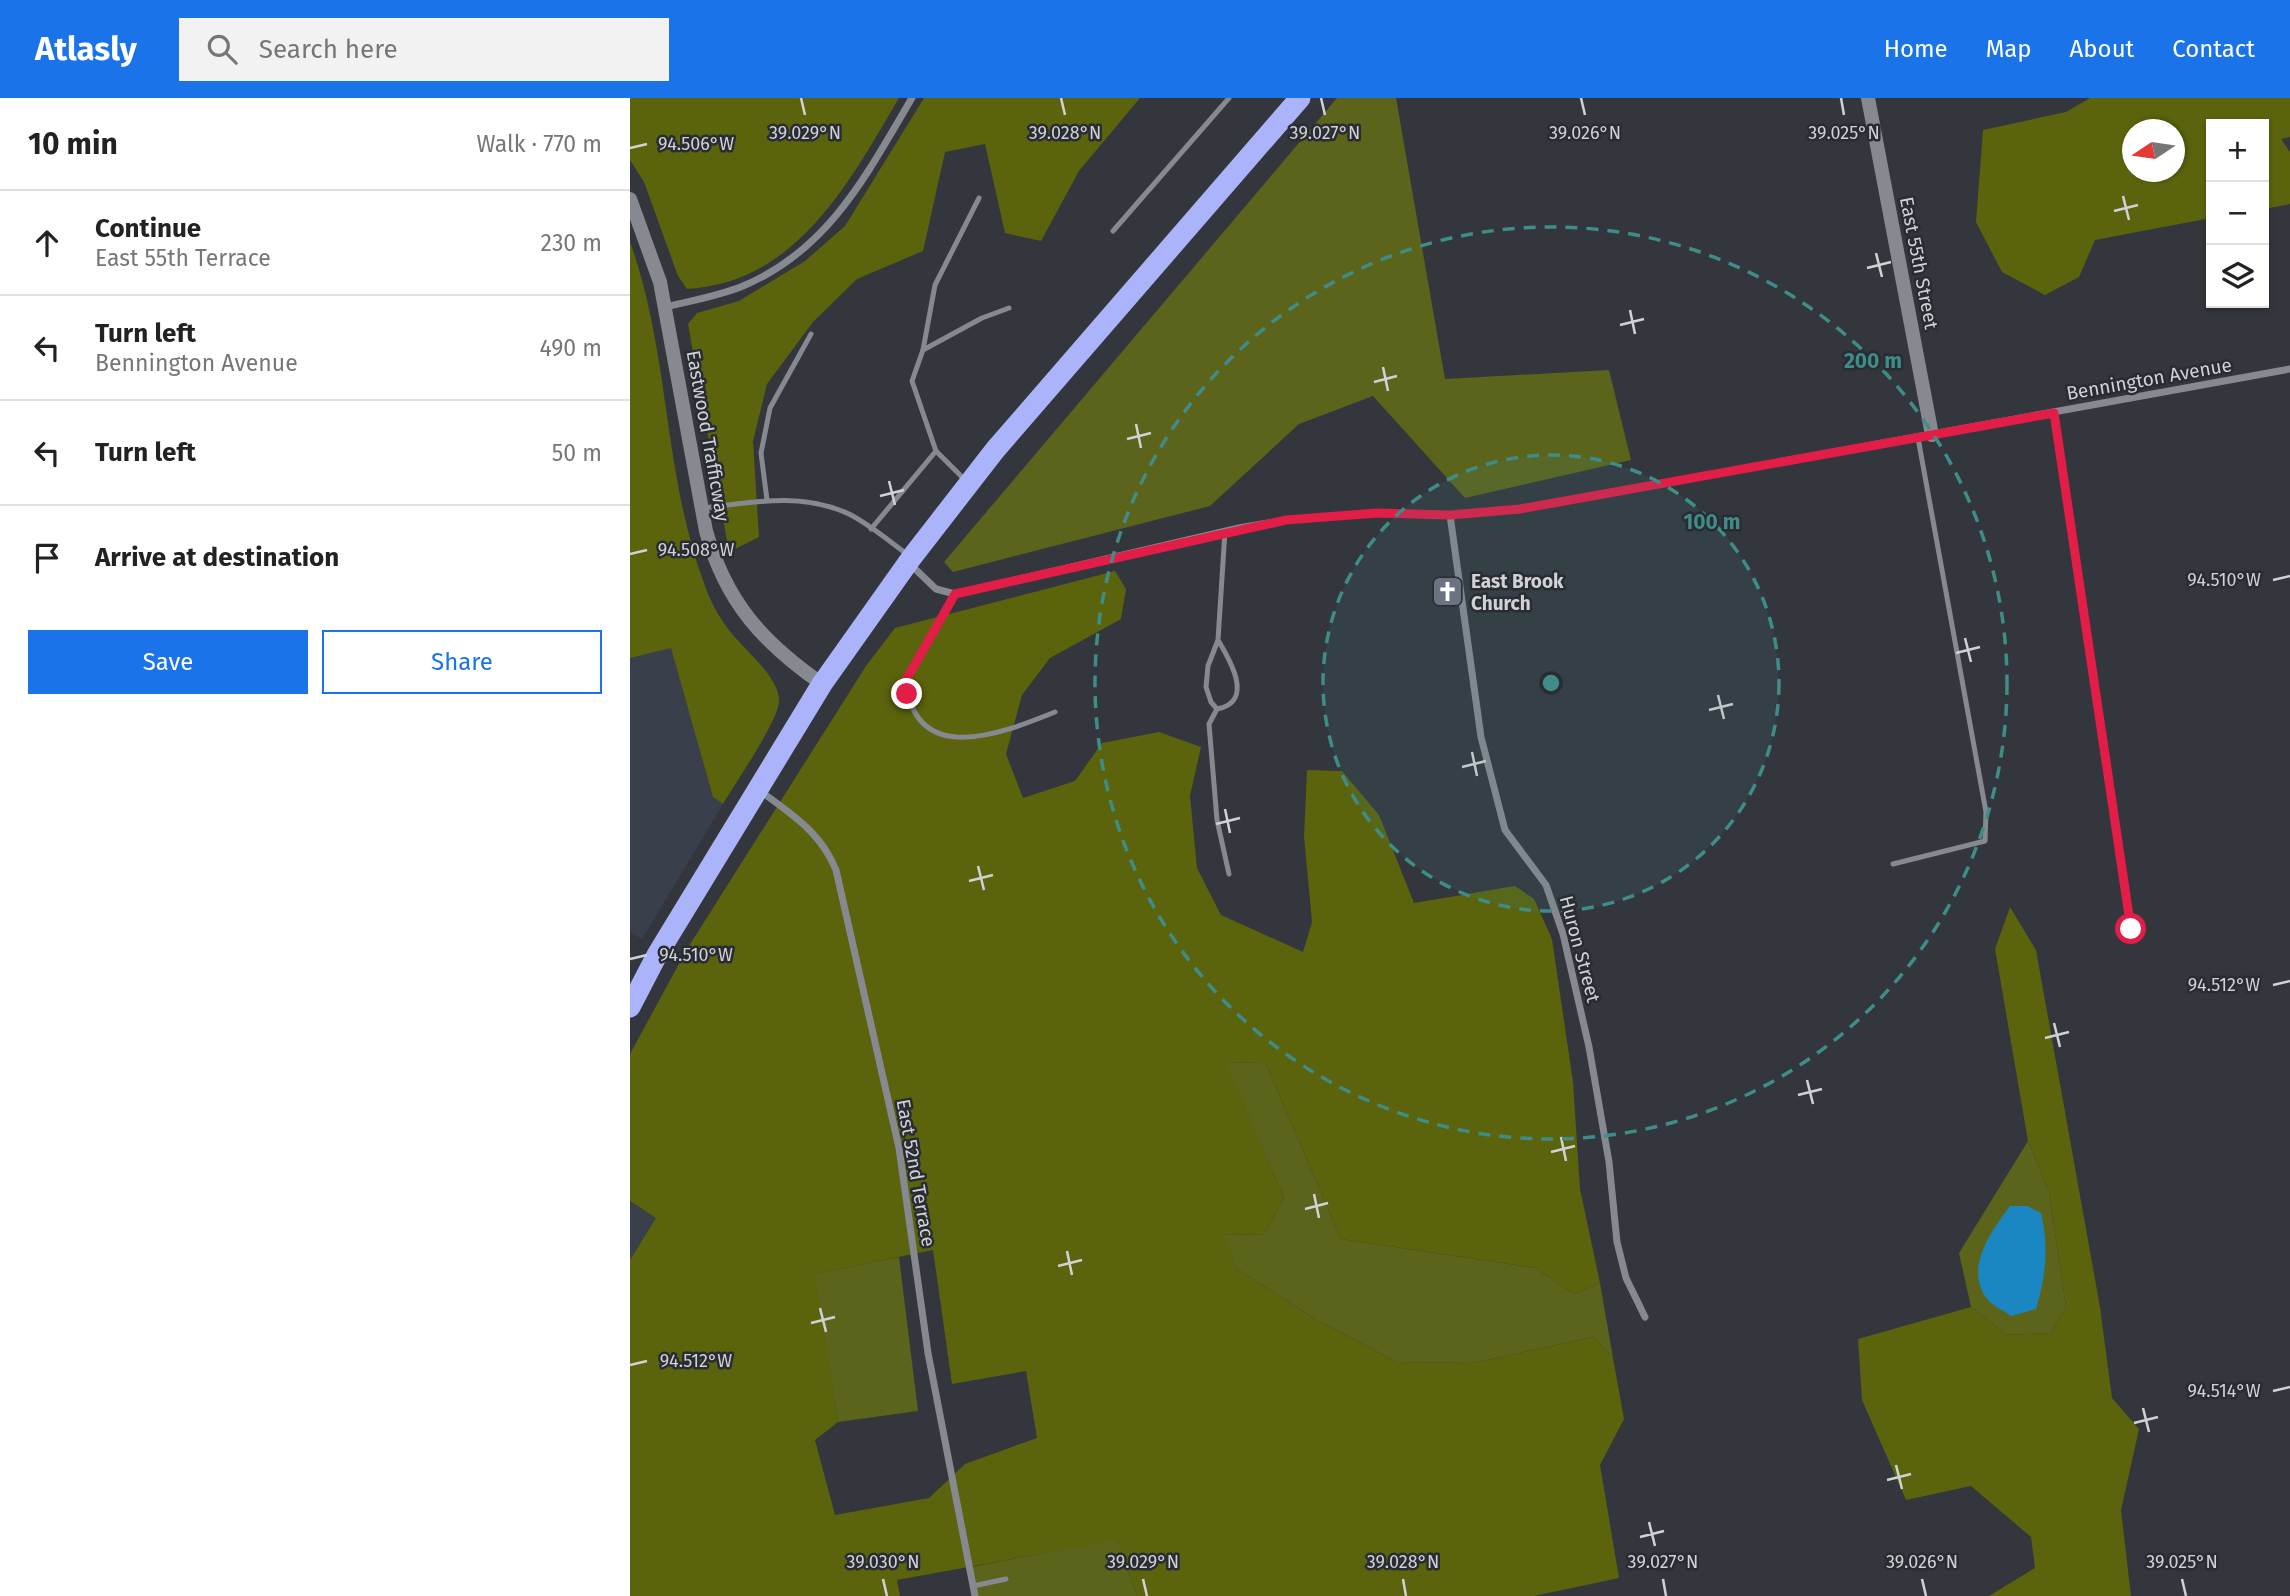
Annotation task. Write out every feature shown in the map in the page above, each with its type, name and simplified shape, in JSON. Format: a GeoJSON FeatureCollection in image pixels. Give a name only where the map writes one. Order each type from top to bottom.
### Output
{"type":"FeatureCollection","features":[{"type":"Feature","properties":{"kind":"highway"},"geometry":{"type":"LineString","coordinates":[[630,1007],[657,955],[822,684],[910,560],[969,484],[1300,98]]}},
{"type":"Feature","properties":{"kind":"main road","name":"East 55th Street"},"geometry":{"type":"LineString","coordinates":[[1868,98],[1925,437]]}},
{"type":"Feature","properties":{"kind":"main road","name":"Eastwood Trafficway"},"geometry":{"type":"LineString","coordinates":[[630,199],[643,230],[665,307],[702,509],[716,567],[734,600],[761,635],[789,661],[822,684]]}},
{"type":"Feature","properties":{"kind":"street"},"geometry":{"type":"LineString","coordinates":[[665,307],[743,286],[783,264],[811,243],[839,216],[853,196],[912,98]]}},
{"type":"Feature","properties":{"kind":"street","name":"Bennington Avenue"},"geometry":{"type":"LineString","coordinates":[[955,594],[1225,531],[1286,520],[1377,513],[1450,515],[1520,509],[2290,369]]}},
{"type":"Feature","properties":{"kind":"street"},"geometry":{"type":"LineString","coordinates":[[2054,413],[2131,929]]}},
{"type":"Feature","properties":{"kind":"street","name":"Huron Street"},"geometry":{"type":"LineString","coordinates":[[1450,515],[1481,737],[1505,830],[1546,885],[1563,934],[1603,1124],[1617,1242],[1626,1278],[1645,1317]]}},
{"type":"Feature","properties":{"kind":"street"},"geometry":{"type":"LineString","coordinates":[[910,560],[936,589],[955,594]]}},
{"type":"Feature","properties":{"kind":"street","name":"East 52nd Terrace"},"geometry":{"type":"LineString","coordinates":[[758,790],[817,834],[827,848],[836,870],[899,1148],[928,1353],[975,1596]]}},
{"type":"Feature","properties":{"kind":"lane"},"geometry":{"type":"LineString","coordinates":[[1113,231],[1229,98]]}},
{"type":"Feature","properties":{"kind":"lane"},"geometry":{"type":"LineString","coordinates":[[969,484],[936,451],[912,381],[923,350],[935,285],[979,198]]}},
{"type":"Feature","properties":{"kind":"lane"},"geometry":{"type":"LineString","coordinates":[[923,350],[982,318],[1009,308]]}},
{"type":"Feature","properties":{"kind":"lane"},"geometry":{"type":"LineString","coordinates":[[767,500],[761,453],[770,408],[811,334]]}},
{"type":"Feature","properties":{"kind":"lane"},"geometry":{"type":"LineString","coordinates":[[1893,864],[1985,841],[1986,812],[1925,437]]}},
{"type":"Feature","properties":{"kind":"lane"},"geometry":{"type":"LineString","coordinates":[[872,529],[936,451]]}},
{"type":"Feature","properties":{"kind":"lane"},"geometry":{"type":"LineString","coordinates":[[702,509],[767,500],[804,500],[849,514],[910,560]]}},
{"type":"Feature","properties":{"kind":"lane"},"geometry":{"type":"LineString","coordinates":[[1217,709],[1211,702],[1206,687],[1208,666],[1218,640],[1225,531]]}},
{"type":"Feature","properties":{"kind":"lane"},"geometry":{"type":"LineString","coordinates":[[955,594],[906,680],[912,712],[922,727],[935,734],[978,736],[1017,727],[1055,712]]}},
{"type":"Feature","properties":{"kind":"lane"},"geometry":{"type":"LineString","coordinates":[[1218,640],[1238,681],[1236,697],[1226,707],[1217,709],[1209,724],[1217,820],[1229,874]]}},
{"type":"Feature","properties":{"kind":"lane"},"geometry":{"type":"LineString","coordinates":[[973,1586],[1006,1579]]}},
{"type":"Feature","properties":{"kind":"shaded area"},"geometry":{"type":"Polygon","coordinates":[[[671,647],[713,797],[723,804],[642,939],[630,932],[630,658],[671,647]]]}},
{"type":"Feature","properties":{"kind":"shaded area"},"geometry":{"type":"Polygon","coordinates":[[[630,1201],[656,1218],[630,1260],[630,1201]]]}},
{"type":"Feature","properties":{"kind":"green space"},"geometry":{"type":"Polygon","coordinates":[[[630,98],[899,98],[839,193],[816,222],[789,248],[760,268],[726,282],[687,289],[678,276],[644,182],[630,160],[630,98]]]}},
{"type":"Feature","properties":{"kind":"green space"},"geometry":{"type":"Polygon","coordinates":[[[924,98],[1140,98],[1079,171],[1041,241],[1005,233],[985,144],[945,152],[923,251],[857,279],[813,322],[767,384],[753,441],[759,537],[729,552],[688,324],[697,313],[739,301],[805,261],[845,226],[924,98]]]}},
{"type":"Feature","properties":{"kind":"green space"},"geometry":{"type":"Polygon","coordinates":[[[1337,98],[1396,98],[1445,379],[1609,370],[1631,460],[1465,498],[1373,396],[1299,424],[1210,506],[953,572],[944,562],[1337,98]]]}},
{"type":"Feature","properties":{"kind":"green space"},"geometry":{"type":"Polygon","coordinates":[[[2090,98],[2290,98],[2290,137],[2281,139],[2290,152],[2290,204],[2269,208],[2269,119],[2206,119],[2206,219],[2095,240],[2079,277],[2045,295],[2002,272],[1976,222],[1983,130],[2066,112],[2090,98]]]}},
{"type":"Feature","properties":{"kind":"green space"},"geometry":{"type":"Polygon","coordinates":[[[630,242],[653,326],[681,499],[704,583],[725,625],[768,674],[778,693],[777,712],[723,804],[713,797],[671,648],[630,658],[630,242]]]}},
{"type":"Feature","properties":{"kind":"green space"},"geometry":{"type":"Polygon","coordinates":[[[1115,571],[1126,589],[1121,619],[1050,658],[1022,695],[1006,754],[1023,798],[1075,781],[1102,743],[1159,732],[1201,747],[1190,796],[1197,868],[1221,915],[1303,952],[1312,922],[1304,837],[1307,770],[1342,771],[1379,815],[1414,903],[1515,886],[1534,899],[1552,939],[1573,1082],[1580,1189],[1600,1283],[1574,1294],[1536,1268],[1341,1239],[1265,1062],[1226,1063],[1284,1198],[1263,1235],[1223,1234],[1237,1269],[1317,1320],[1397,1362],[1473,1363],[1593,1337],[1613,1358],[1624,1419],[1600,1465],[1619,1578],[1534,1596],[1137,1596],[1117,1540],[897,1580],[900,1596],[630,1596],[630,1260],[656,1218],[630,1201],[630,1054],[687,949],[866,666],[895,628],[1115,571]],[[933,1250],[815,1274],[838,1422],[815,1440],[835,1515],[929,1498],[965,1464],[1037,1438],[1026,1371],[952,1384],[933,1250]]]}},
{"type":"Feature","properties":{"kind":"green space"},"geometry":{"type":"Polygon","coordinates":[[[2010,907],[2036,950],[2100,1307],[2112,1398],[2139,1429],[2121,1510],[2131,1596],[1989,1596],[2035,1568],[2031,1537],[1971,1486],[1906,1500],[1862,1400],[1858,1339],[1971,1307],[2007,1335],[2051,1333],[2066,1307],[2049,1191],[2028,1141],[1995,949],[2010,907]]]}},
{"type":"Feature","properties":{"kind":"green space"},"geometry":{"type":"Polygon","coordinates":[[[1265,1062],[1341,1239],[1536,1268],[1574,1294],[1600,1283],[1613,1358],[1593,1337],[1473,1363],[1397,1362],[1317,1320],[1237,1269],[1222,1234],[1263,1235],[1284,1198],[1225,1063],[1265,1062]]]}},
{"type":"Feature","properties":{"kind":"green space"},"geometry":{"type":"Polygon","coordinates":[[[2028,1141],[2049,1191],[2066,1307],[2051,1333],[2007,1335],[1971,1307],[1959,1253],[2028,1141]]]}},
{"type":"Feature","properties":{"kind":"green space"},"geometry":{"type":"Polygon","coordinates":[[[899,1257],[918,1411],[838,1422],[814,1274],[899,1257]]]}},
{"type":"Feature","properties":{"kind":"green space"},"geometry":{"type":"Polygon","coordinates":[[[1117,1539],[1137,1596],[976,1596],[971,1567],[1117,1539]]]}},
{"type":"Feature","properties":{"kind":"water"},"geometry":{"type":"Polygon","coordinates":[[[2010,1206],[2027,1206],[2041,1213],[2046,1250],[2036,1309],[2011,1316],[1988,1300],[1978,1276],[1982,1251],[2010,1206]]]}},
{"type":"Feature","properties":{"kind":"place","name":"East Brook Church"},"geometry":{"type":"Point","coordinates":[1448,592]}},
{"type":"Feature","properties":{"kind":"route"},"geometry":{"type":"LineString","coordinates":[[907,694],[906,680],[926,640],[955,594],[1239,528],[1286,520],[1377,513],[1450,515],[1520,509],[2054,413],[2131,929]]}}]}
